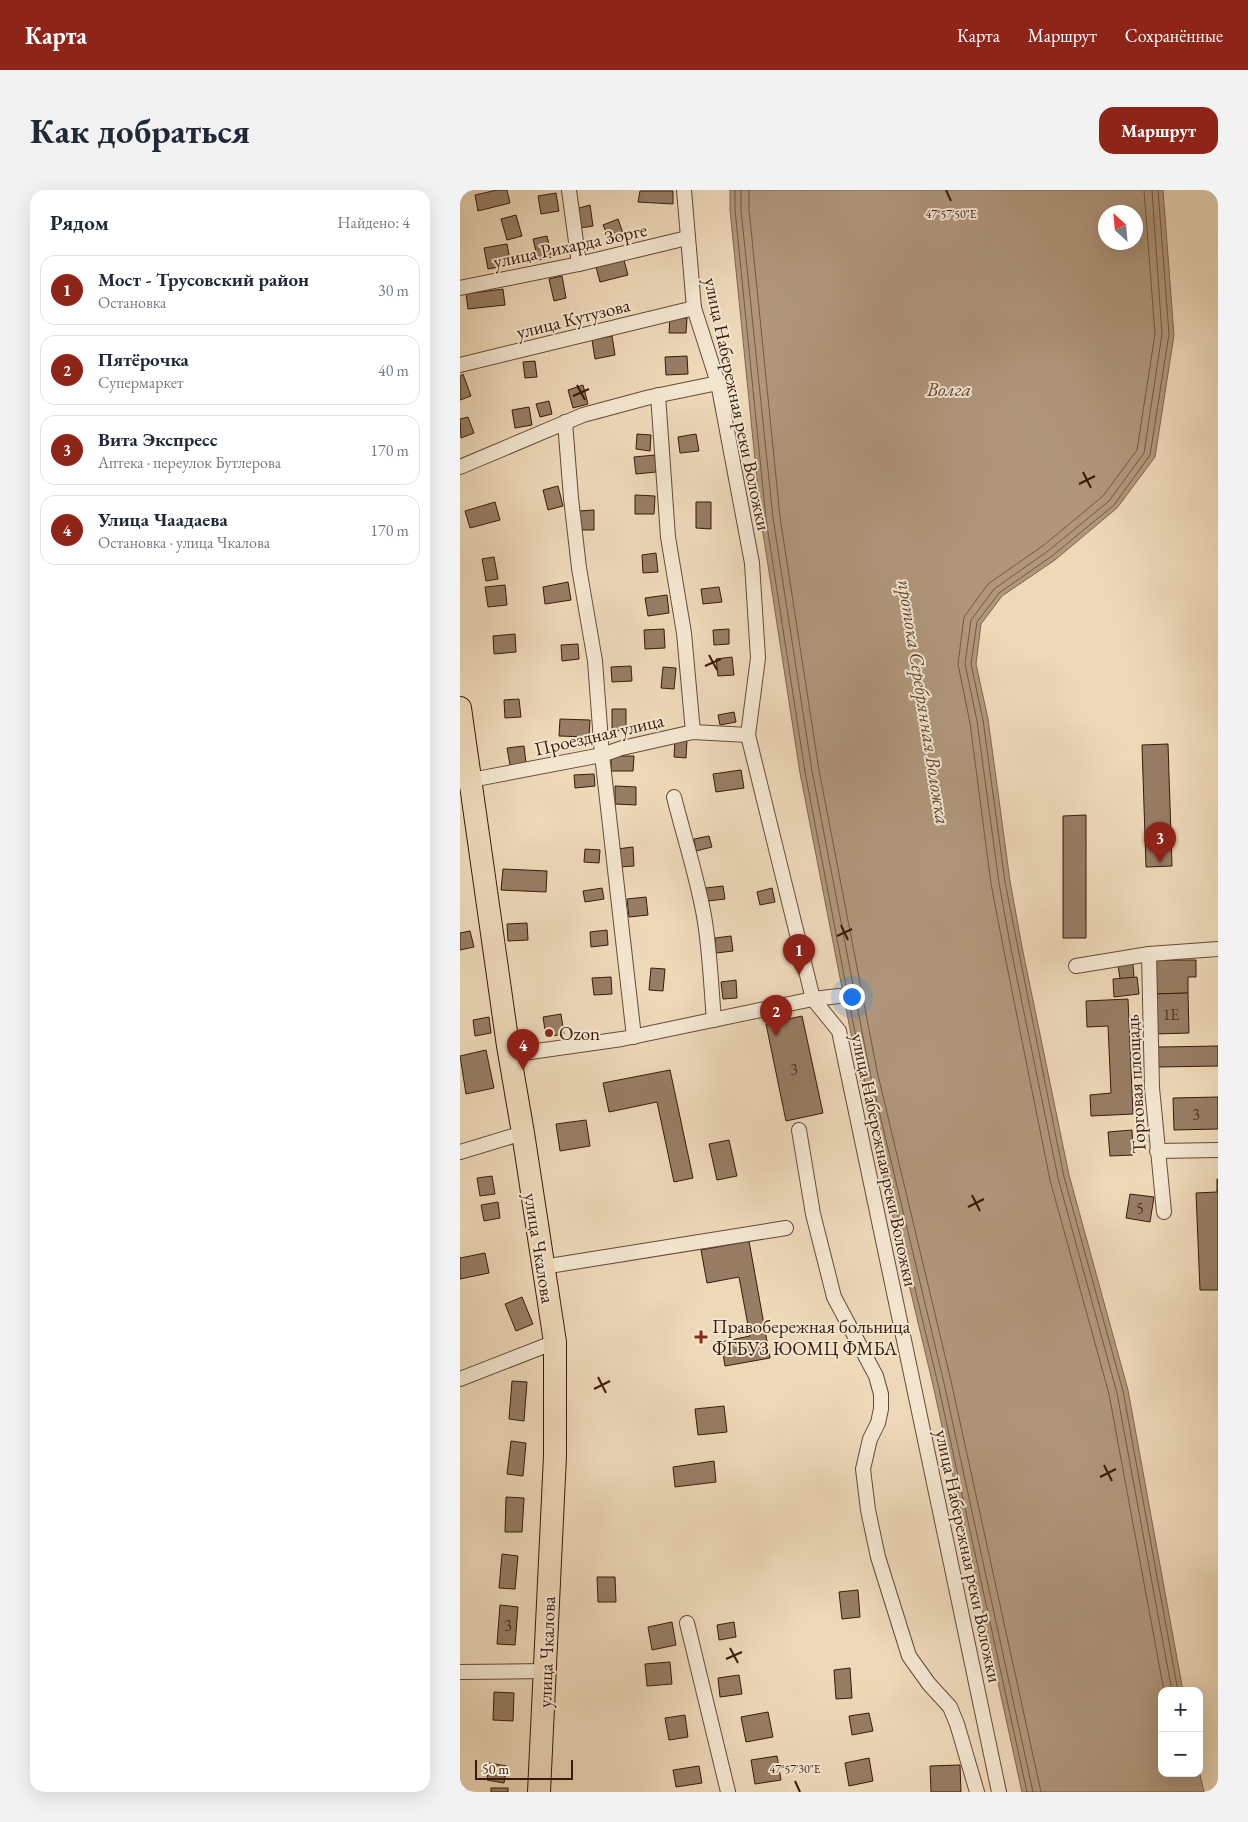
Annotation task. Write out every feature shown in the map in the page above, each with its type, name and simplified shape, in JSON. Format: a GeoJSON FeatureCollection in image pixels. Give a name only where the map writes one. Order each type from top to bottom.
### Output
{"type":"FeatureCollection","features":[{"type":"Feature","properties":{"kind":"main road","name":"улица Чкалова"},"geometry":{"type":"LineString","coordinates":[[460,708],[466,783],[555,1342],[555,1456],[539,1792]]}},
{"type":"Feature","properties":{"kind":"street"},"geometry":{"type":"LineString","coordinates":[[569,190],[579,264]]}},
{"type":"Feature","properties":{"kind":"street","name":"улица Набережная реки Воложки"},"geometry":{"type":"LineString","coordinates":[[684,190],[694,308],[718,383],[752,563],[758,658],[748,735],[813,999],[839,1031],[999,1792]]}},
{"type":"Feature","properties":{"kind":"street","name":"улица Рихарда Зорге"},"geometry":{"type":"LineString","coordinates":[[460,288],[579,264],[687,238]]}},
{"type":"Feature","properties":{"kind":"street","name":"улица Кутузова"},"geometry":{"type":"LineString","coordinates":[[460,365],[694,308]]}},
{"type":"Feature","properties":{"kind":"street"},"geometry":{"type":"LineString","coordinates":[[460,467],[583,415],[658,395],[718,383]]}},
{"type":"Feature","properties":{"kind":"street"},"geometry":{"type":"LineString","coordinates":[[658,395],[668,537],[684,633],[693,732]]}},
{"type":"Feature","properties":{"kind":"street"},"geometry":{"type":"LineString","coordinates":[[565,422],[579,568],[595,661],[602,755],[634,1037]]}},
{"type":"Feature","properties":{"kind":"street","name":"Проездная улица"},"geometry":{"type":"LineString","coordinates":[[466,783],[602,755],[622,748],[693,732],[748,735]]}},
{"type":"Feature","properties":{"kind":"street"},"geometry":{"type":"LineString","coordinates":[[674,796],[684,840],[693,864],[704,917],[714,1020]]}},
{"type":"Feature","properties":{"kind":"street"},"geometry":{"type":"LineString","coordinates":[[1076,966],[1148,954],[1218,949]]}},
{"type":"Feature","properties":{"kind":"street","name":"Торговая площадь"},"geometry":{"type":"LineString","coordinates":[[1148,954],[1150,1043],[1157,1151],[1164,1212]]}},
{"type":"Feature","properties":{"kind":"street"},"geometry":{"type":"LineString","coordinates":[[509,1054],[634,1037],[813,999],[839,996]]}},
{"type":"Feature","properties":{"kind":"street"},"geometry":{"type":"LineString","coordinates":[[799,1130],[813,1214],[834,1297],[876,1376],[880,1394],[881,1409],[878,1423],[870,1439],[863,1470],[868,1510],[878,1557],[908,1656],[929,1684],[950,1707],[960,1733],[977,1792]]}},
{"type":"Feature","properties":{"kind":"street"},"geometry":{"type":"LineString","coordinates":[[460,1152],[523,1133]]}},
{"type":"Feature","properties":{"kind":"street"},"geometry":{"type":"LineString","coordinates":[[1157,1151],[1218,1150]]}},
{"type":"Feature","properties":{"kind":"street"},"geometry":{"type":"LineString","coordinates":[[543,1267],[786,1228]]}},
{"type":"Feature","properties":{"kind":"street"},"geometry":{"type":"LineString","coordinates":[[460,1379],[555,1342]]}},
{"type":"Feature","properties":{"kind":"street"},"geometry":{"type":"LineString","coordinates":[[687,1623],[728,1792]]}},
{"type":"Feature","properties":{"kind":"street"},"geometry":{"type":"LineString","coordinates":[[460,1672],[545,1671]]}},
{"type":"Feature","properties":{"kind":"water","name":"Волга"},"geometry":{"type":"Polygon","coordinates":[[[730,190],[1163,190],[1174,335],[1155,457],[1117,508],[1055,560],[1002,596],[981,624],[976,664],[988,719],[1010,881],[1022,947],[1069,1175],[1128,1390],[1182,1687],[1158,1687],[1158,1777],[1201,1777],[1204,1792],[1022,1792],[933,1385],[859,1075],[800,773],[761,520],[730,210],[730,190]]]}},
{"type":"Feature","properties":{"kind":"building"},"geometry":{"type":"Polygon","coordinates":[[[497,190],[507,190],[510,203],[478,211],[475,195],[497,190]]]}},
{"type":"Feature","properties":{"kind":"building"},"geometry":{"type":"Polygon","coordinates":[[[640,191],[673,191],[673,204],[638,202],[640,191]]]}},
{"type":"Feature","properties":{"kind":"building"},"geometry":{"type":"Polygon","coordinates":[[[556,193],[559,211],[541,214],[538,196],[556,193]]]}},
{"type":"Feature","properties":{"kind":"building"},"geometry":{"type":"Polygon","coordinates":[[[590,205],[593,226],[580,228],[579,208],[590,205]]]}},
{"type":"Feature","properties":{"kind":"building"},"geometry":{"type":"Polygon","coordinates":[[[516,215],[522,236],[507,240],[501,219],[516,215]]]}},
{"type":"Feature","properties":{"kind":"building"},"geometry":{"type":"Polygon","coordinates":[[[618,219],[624,236],[610,241],[603,225],[618,219]]]}},
{"type":"Feature","properties":{"kind":"building"},"geometry":{"type":"Polygon","coordinates":[[[547,236],[552,257],[538,260],[533,239],[547,236]]]}},
{"type":"Feature","properties":{"kind":"building"},"geometry":{"type":"Polygon","coordinates":[[[507,244],[511,265],[488,269],[484,248],[507,244]]]}},
{"type":"Feature","properties":{"kind":"building"},"geometry":{"type":"Polygon","coordinates":[[[624,260],[628,275],[600,282],[596,267],[624,260]]]}},
{"type":"Feature","properties":{"kind":"building"},"geometry":{"type":"Polygon","coordinates":[[[562,276],[566,298],[554,301],[549,279],[562,276]]]}},
{"type":"Feature","properties":{"kind":"building"},"geometry":{"type":"Polygon","coordinates":[[[503,289],[505,305],[468,309],[466,294],[503,289]]]}},
{"type":"Feature","properties":{"kind":"building"},"geometry":{"type":"Polygon","coordinates":[[[670,318],[687,318],[686,333],[669,333],[670,318]]]}},
{"type":"Feature","properties":{"kind":"building"},"geometry":{"type":"Polygon","coordinates":[[[612,336],[615,355],[595,359],[592,340],[612,336]]]}},
{"type":"Feature","properties":{"kind":"building"},"geometry":{"type":"Polygon","coordinates":[[[687,356],[688,374],[666,375],[665,357],[687,356]]]}},
{"type":"Feature","properties":{"kind":"building"},"geometry":{"type":"Polygon","coordinates":[[[535,361],[537,377],[525,378],[523,362],[535,361]]]}},
{"type":"Feature","properties":{"kind":"building"},"geometry":{"type":"Polygon","coordinates":[[[463,374],[471,396],[460,400],[460,376],[463,374]]]}},
{"type":"Feature","properties":{"kind":"building"},"geometry":{"type":"Polygon","coordinates":[[[583,385],[588,404],[573,408],[568,390],[583,385]]]}},
{"type":"Feature","properties":{"kind":"building"},"geometry":{"type":"Polygon","coordinates":[[[549,401],[552,414],[540,417],[536,404],[549,401]]]}},
{"type":"Feature","properties":{"kind":"building"},"geometry":{"type":"Polygon","coordinates":[[[529,407],[532,425],[515,428],[512,410],[529,407]]]}},
{"type":"Feature","properties":{"kind":"building"},"geometry":{"type":"Polygon","coordinates":[[[468,417],[474,433],[461,438],[460,419],[468,417]]]}},
{"type":"Feature","properties":{"kind":"building"},"geometry":{"type":"Polygon","coordinates":[[[637,434],[651,435],[650,451],[636,449],[637,434]]]}},
{"type":"Feature","properties":{"kind":"building"},"geometry":{"type":"Polygon","coordinates":[[[696,434],[699,451],[680,453],[678,437],[696,434]]]}},
{"type":"Feature","properties":{"kind":"building"},"geometry":{"type":"Polygon","coordinates":[[[655,455],[656,472],[636,474],[634,457],[655,455]]]}},
{"type":"Feature","properties":{"kind":"building"},"geometry":{"type":"Polygon","coordinates":[[[558,486],[563,506],[548,510],[543,490],[558,486]]]}},
{"type":"Feature","properties":{"kind":"building"},"geometry":{"type":"Polygon","coordinates":[[[635,495],[655,496],[654,514],[635,514],[635,495]]]}},
{"type":"Feature","properties":{"kind":"building"},"geometry":{"type":"Polygon","coordinates":[[[495,502],[500,520],[470,528],[465,511],[495,502]]]}},
{"type":"Feature","properties":{"kind":"building"},"geometry":{"type":"Polygon","coordinates":[[[696,502],[711,502],[711,529],[696,528],[696,502]]]}},
{"type":"Feature","properties":{"kind":"building"},"geometry":{"type":"Polygon","coordinates":[[[594,510],[594,530],[579,530],[579,511],[594,510]]]}},
{"type":"Feature","properties":{"kind":"building"},"geometry":{"type":"Polygon","coordinates":[[[656,553],[658,572],[643,573],[642,555],[656,553]]]}},
{"type":"Feature","properties":{"kind":"building"},"geometry":{"type":"Polygon","coordinates":[[[494,557],[498,579],[486,581],[482,559],[494,557]]]}},
{"type":"Feature","properties":{"kind":"building"},"geometry":{"type":"Polygon","coordinates":[[[568,582],[571,600],[545,604],[543,587],[568,582]]]}},
{"type":"Feature","properties":{"kind":"building"},"geometry":{"type":"Polygon","coordinates":[[[505,585],[507,605],[488,607],[485,587],[505,585]]]}},
{"type":"Feature","properties":{"kind":"building"},"geometry":{"type":"Polygon","coordinates":[[[719,587],[722,602],[703,604],[701,589],[719,587]]]}},
{"type":"Feature","properties":{"kind":"building"},"geometry":{"type":"Polygon","coordinates":[[[667,595],[669,613],[648,616],[645,598],[667,595]]]}},
{"type":"Feature","properties":{"kind":"building"},"geometry":{"type":"Polygon","coordinates":[[[664,629],[665,648],[645,649],[644,630],[664,629]]]}},
{"type":"Feature","properties":{"kind":"building"},"geometry":{"type":"Polygon","coordinates":[[[729,629],[729,644],[714,645],[713,630],[729,629]]]}},
{"type":"Feature","properties":{"kind":"building"},"geometry":{"type":"Polygon","coordinates":[[[515,634],[516,652],[494,654],[493,636],[515,634]]]}},
{"type":"Feature","properties":{"kind":"building"},"geometry":{"type":"Polygon","coordinates":[[[578,644],[579,659],[562,661],[561,645],[578,644]]]}},
{"type":"Feature","properties":{"kind":"building"},"geometry":{"type":"Polygon","coordinates":[[[732,657],[734,675],[718,676],[716,659],[732,657]]]}},
{"type":"Feature","properties":{"kind":"building"},"geometry":{"type":"Polygon","coordinates":[[[631,666],[632,681],[612,682],[611,667],[631,666]]]}},
{"type":"Feature","properties":{"kind":"building"},"geometry":{"type":"Polygon","coordinates":[[[663,667],[676,668],[674,689],[661,688],[663,667]]]}},
{"type":"Feature","properties":{"kind":"building"},"geometry":{"type":"Polygon","coordinates":[[[519,699],[521,717],[505,718],[504,700],[519,699]]]}},
{"type":"Feature","properties":{"kind":"building"},"geometry":{"type":"Polygon","coordinates":[[[612,709],[626,709],[626,731],[612,730],[612,709]]]}},
{"type":"Feature","properties":{"kind":"building"},"geometry":{"type":"Polygon","coordinates":[[[734,712],[736,722],[720,725],[718,715],[734,712]]]}},
{"type":"Feature","properties":{"kind":"building"},"geometry":{"type":"Polygon","coordinates":[[[560,719],[590,720],[589,737],[559,736],[560,719]]]}},
{"type":"Feature","properties":{"kind":"building"},"geometry":{"type":"Polygon","coordinates":[[[675,740],[687,740],[686,758],[674,757],[675,740]]]}},
{"type":"Feature","properties":{"kind":"building"},"geometry":{"type":"Polygon","coordinates":[[[1168,744],[1172,866],[1146,867],[1142,745],[1168,744]]]}},
{"type":"Feature","properties":{"kind":"building"},"geometry":{"type":"Polygon","coordinates":[[[524,746],[526,763],[510,765],[507,748],[524,746]]]}},
{"type":"Feature","properties":{"kind":"building"},"geometry":{"type":"Polygon","coordinates":[[[611,756],[634,756],[633,771],[611,771],[611,756]]]}},
{"type":"Feature","properties":{"kind":"building"},"geometry":{"type":"Polygon","coordinates":[[[741,770],[744,788],[716,792],[713,774],[741,770]]]}},
{"type":"Feature","properties":{"kind":"building"},"geometry":{"type":"Polygon","coordinates":[[[594,774],[595,786],[575,788],[574,775],[594,774]]]}},
{"type":"Feature","properties":{"kind":"building"},"geometry":{"type":"Polygon","coordinates":[[[615,786],[636,787],[636,805],[615,804],[615,786]]]}},
{"type":"Feature","properties":{"kind":"building"},"geometry":{"type":"Polygon","coordinates":[[[1086,815],[1086,938],[1063,938],[1063,816],[1086,815]]]}},
{"type":"Feature","properties":{"kind":"building"},"geometry":{"type":"Polygon","coordinates":[[[709,836],[712,847],[696,851],[694,839],[709,836]]]}},
{"type":"Feature","properties":{"kind":"building"},"geometry":{"type":"Polygon","coordinates":[[[633,847],[634,866],[618,867],[617,849],[633,847]]]}},
{"type":"Feature","properties":{"kind":"building"},"geometry":{"type":"Polygon","coordinates":[[[585,849],[600,850],[599,863],[584,862],[585,849]]]}},
{"type":"Feature","properties":{"kind":"building"},"geometry":{"type":"Polygon","coordinates":[[[503,869],[547,871],[546,892],[501,890],[503,869]]]}},
{"type":"Feature","properties":{"kind":"building"},"geometry":{"type":"Polygon","coordinates":[[[723,886],[725,899],[708,901],[706,888],[723,886]]]}},
{"type":"Feature","properties":{"kind":"building"},"geometry":{"type":"Polygon","coordinates":[[[602,888],[604,899],[585,902],[583,891],[602,888]]]}},
{"type":"Feature","properties":{"kind":"building"},"geometry":{"type":"Polygon","coordinates":[[[772,888],[775,902],[760,905],[757,892],[772,888]]]}},
{"type":"Feature","properties":{"kind":"building"},"geometry":{"type":"Polygon","coordinates":[[[646,897],[648,915],[629,917],[627,899],[646,897]]]}},
{"type":"Feature","properties":{"kind":"building"},"geometry":{"type":"Polygon","coordinates":[[[527,923],[528,940],[508,941],[507,924],[527,923]]]}},
{"type":"Feature","properties":{"kind":"building"},"geometry":{"type":"Polygon","coordinates":[[[607,930],[608,945],[591,947],[590,932],[607,930]]]}},
{"type":"Feature","properties":{"kind":"building"},"geometry":{"type":"Polygon","coordinates":[[[470,931],[474,947],[460,950],[460,933],[470,931]]]}},
{"type":"Feature","properties":{"kind":"building"},"geometry":{"type":"Polygon","coordinates":[[[731,936],[733,951],[716,953],[715,938],[731,936]]]}},
{"type":"Feature","properties":{"kind":"building"},"geometry":{"type":"Polygon","coordinates":[[[1154,960],[1196,960],[1196,977],[1188,977],[1188,993],[1154,994],[1154,960]]]}},
{"type":"Feature","properties":{"kind":"building"},"geometry":{"type":"Polygon","coordinates":[[[1133,964],[1134,978],[1120,979],[1118,965],[1133,964]]]}},
{"type":"Feature","properties":{"kind":"building"},"geometry":{"type":"Polygon","coordinates":[[[651,968],[665,969],[663,991],[649,990],[651,968]]]}},
{"type":"Feature","properties":{"kind":"building"},"geometry":{"type":"Polygon","coordinates":[[[611,977],[612,994],[594,995],[592,978],[611,977]]]}},
{"type":"Feature","properties":{"kind":"building"},"geometry":{"type":"Polygon","coordinates":[[[1137,977],[1139,994],[1114,997],[1113,979],[1137,977]]]}},
{"type":"Feature","properties":{"kind":"building"},"geometry":{"type":"Polygon","coordinates":[[[736,980],[737,998],[723,999],[721,982],[736,980]]]}},
{"type":"Feature","properties":{"kind":"building"},"geometry":{"type":"Polygon","coordinates":[[[1188,993],[1189,1033],[1155,1034],[1154,994],[1188,993]]]}},
{"type":"Feature","properties":{"kind":"building"},"geometry":{"type":"Polygon","coordinates":[[[1128,999],[1133,1114],[1091,1116],[1090,1095],[1111,1093],[1108,1026],[1087,1027],[1086,1001],[1128,999]]]}},
{"type":"Feature","properties":{"kind":"building"},"geometry":{"type":"Polygon","coordinates":[[[561,1014],[564,1034],[546,1037],[543,1017],[561,1014]]]}},
{"type":"Feature","properties":{"kind":"building"},"geometry":{"type":"Polygon","coordinates":[[[802,1016],[823,1113],[786,1121],[766,1024],[802,1016]]]}},
{"type":"Feature","properties":{"kind":"building"},"geometry":{"type":"Polygon","coordinates":[[[489,1017],[491,1033],[475,1036],[473,1020],[489,1017]]]}},
{"type":"Feature","properties":{"kind":"building"},"geometry":{"type":"Polygon","coordinates":[[[1218,1046],[1218,1066],[1158,1067],[1158,1047],[1218,1046]]]}},
{"type":"Feature","properties":{"kind":"building"},"geometry":{"type":"Polygon","coordinates":[[[486,1050],[494,1088],[466,1094],[460,1056],[486,1050]]]}},
{"type":"Feature","properties":{"kind":"building"},"geometry":{"type":"Polygon","coordinates":[[[670,1070],[693,1178],[674,1182],[657,1102],[609,1112],[603,1083],[670,1070]]]}},
{"type":"Feature","properties":{"kind":"building"},"geometry":{"type":"Polygon","coordinates":[[[1218,1097],[1218,1129],[1174,1130],[1173,1098],[1218,1097]]]}},
{"type":"Feature","properties":{"kind":"building"},"geometry":{"type":"Polygon","coordinates":[[[586,1120],[590,1146],[560,1151],[556,1124],[586,1120]]]}},
{"type":"Feature","properties":{"kind":"building"},"geometry":{"type":"Polygon","coordinates":[[[1132,1130],[1133,1155],[1110,1156],[1108,1132],[1132,1130]]]}},
{"type":"Feature","properties":{"kind":"building"},"geometry":{"type":"Polygon","coordinates":[[[729,1140],[737,1176],[717,1180],[709,1144],[729,1140]]]}},
{"type":"Feature","properties":{"kind":"building"},"geometry":{"type":"Polygon","coordinates":[[[492,1176],[495,1194],[480,1196],[477,1178],[492,1176]]]}},
{"type":"Feature","properties":{"kind":"building"},"geometry":{"type":"Polygon","coordinates":[[[1217,1179],[1218,1290],[1200,1290],[1196,1193],[1217,1192],[1217,1179]]]}},
{"type":"Feature","properties":{"kind":"building"},"geometry":{"type":"Polygon","coordinates":[[[1130,1194],[1154,1197],[1150,1222],[1126,1218],[1130,1194]]]}},
{"type":"Feature","properties":{"kind":"building"},"geometry":{"type":"Polygon","coordinates":[[[498,1202],[500,1218],[484,1221],[481,1205],[498,1202]]]}},
{"type":"Feature","properties":{"kind":"building"},"geometry":{"type":"Polygon","coordinates":[[[749,1241],[770,1358],[725,1366],[721,1342],[750,1336],[739,1277],[707,1283],[701,1250],[749,1241]]]}},
{"type":"Feature","properties":{"kind":"building"},"geometry":{"type":"Polygon","coordinates":[[[485,1253],[489,1273],[460,1279],[460,1258],[485,1253]]]}},
{"type":"Feature","properties":{"kind":"building"},"geometry":{"type":"Polygon","coordinates":[[[522,1297],[533,1324],[516,1331],[505,1304],[522,1297]]]}},
{"type":"Feature","properties":{"kind":"building"},"geometry":{"type":"Polygon","coordinates":[[[512,1381],[527,1382],[524,1421],[509,1419],[512,1381]]]}},
{"type":"Feature","properties":{"kind":"building"},"geometry":{"type":"Polygon","coordinates":[[[724,1406],[727,1432],[698,1435],[695,1409],[724,1406]]]}},
{"type":"Feature","properties":{"kind":"building"},"geometry":{"type":"Polygon","coordinates":[[[511,1441],[526,1443],[523,1476],[507,1474],[511,1441]]]}},
{"type":"Feature","properties":{"kind":"building"},"geometry":{"type":"Polygon","coordinates":[[[714,1461],[716,1482],[675,1487],[673,1467],[714,1461]]]}},
{"type":"Feature","properties":{"kind":"building"},"geometry":{"type":"Polygon","coordinates":[[[506,1497],[524,1498],[522,1532],[505,1532],[506,1497]]]}},
{"type":"Feature","properties":{"kind":"building"},"geometry":{"type":"Polygon","coordinates":[[[502,1554],[518,1556],[515,1589],[499,1588],[502,1554]]]}},
{"type":"Feature","properties":{"kind":"building"},"geometry":{"type":"Polygon","coordinates":[[[597,1577],[615,1577],[616,1602],[598,1602],[597,1577]]]}},
{"type":"Feature","properties":{"kind":"building"},"geometry":{"type":"Polygon","coordinates":[[[858,1590],[860,1617],[842,1619],[839,1592],[858,1590]]]}},
{"type":"Feature","properties":{"kind":"building"},"geometry":{"type":"Polygon","coordinates":[[[500,1605],[518,1607],[515,1645],[497,1644],[500,1605]]]}},
{"type":"Feature","properties":{"kind":"building"},"geometry":{"type":"Polygon","coordinates":[[[672,1622],[676,1645],[652,1650],[648,1627],[672,1622]]]}},
{"type":"Feature","properties":{"kind":"building"},"geometry":{"type":"Polygon","coordinates":[[[734,1622],[736,1637],[719,1640],[717,1625],[734,1622]]]}},
{"type":"Feature","properties":{"kind":"building"},"geometry":{"type":"Polygon","coordinates":[[[670,1662],[672,1684],[647,1686],[645,1664],[670,1662]]]}},
{"type":"Feature","properties":{"kind":"building"},"geometry":{"type":"Polygon","coordinates":[[[850,1668],[852,1698],[836,1699],[834,1670],[850,1668]]]}},
{"type":"Feature","properties":{"kind":"building"},"geometry":{"type":"Polygon","coordinates":[[[739,1675],[742,1694],[720,1697],[718,1678],[739,1675]]]}},
{"type":"Feature","properties":{"kind":"building"},"geometry":{"type":"Polygon","coordinates":[[[494,1692],[514,1693],[513,1721],[493,1720],[494,1692]]]}},
{"type":"Feature","properties":{"kind":"building"},"geometry":{"type":"Polygon","coordinates":[[[768,1712],[773,1737],[746,1742],[741,1717],[768,1712]]]}},
{"type":"Feature","properties":{"kind":"building"},"geometry":{"type":"Polygon","coordinates":[[[869,1713],[873,1731],[852,1735],[849,1716],[869,1713]]]}},
{"type":"Feature","properties":{"kind":"building"},"geometry":{"type":"Polygon","coordinates":[[[685,1715],[688,1737],[669,1740],[665,1718],[685,1715]]]}},
{"type":"Feature","properties":{"kind":"building"},"geometry":{"type":"Polygon","coordinates":[[[777,1756],[781,1780],[755,1784],[751,1760],[777,1756]]]}},
{"type":"Feature","properties":{"kind":"building"},"geometry":{"type":"Polygon","coordinates":[[[869,1758],[873,1781],[849,1786],[845,1763],[869,1758]]]}},
{"type":"Feature","properties":{"kind":"building"},"geometry":{"type":"Polygon","coordinates":[[[489,1763],[507,1766],[504,1783],[487,1780],[489,1763]]]}},
{"type":"Feature","properties":{"kind":"building"},"geometry":{"type":"Polygon","coordinates":[[[960,1765],[961,1792],[931,1792],[930,1766],[960,1765]]]}},
{"type":"Feature","properties":{"kind":"building"},"geometry":{"type":"Polygon","coordinates":[[[699,1766],[702,1783],[676,1787],[673,1770],[699,1766]]]}},
{"type":"Feature","properties":{"kind":"building"},"geometry":{"type":"Polygon","coordinates":[[[491,1788],[508,1788],[508,1792],[491,1792],[491,1788]]]}},
{"type":"Feature","properties":{"kind":"place","name":"Вита Экспресс"},"geometry":{"type":"Point","coordinates":[1160,863]}},
{"type":"Feature","properties":{"kind":"place","name":"Мост - Трусовский район"},"geometry":{"type":"Point","coordinates":[799,975]}},
{"type":"Feature","properties":{"kind":"place","name":"Ozon"},"geometry":{"type":"Point","coordinates":[549,1033]}},
{"type":"Feature","properties":{"kind":"place","name":"Пятёрочка"},"geometry":{"type":"Point","coordinates":[776,1036]}},
{"type":"Feature","properties":{"kind":"place","name":"Улица Чаадаева"},"geometry":{"type":"Point","coordinates":[523,1070]}},
{"type":"Feature","properties":{"kind":"place","name":"Правобережная больница ФГБУЗ ЮОМЦ ФМБА"},"geometry":{"type":"Point","coordinates":[701,1337]}},
{"type":"Feature","properties":{"kind":"water label","name":"протока Серебрянная Воложка"},"geometry":{"type":"Point","coordinates":[924,702]}}]}
